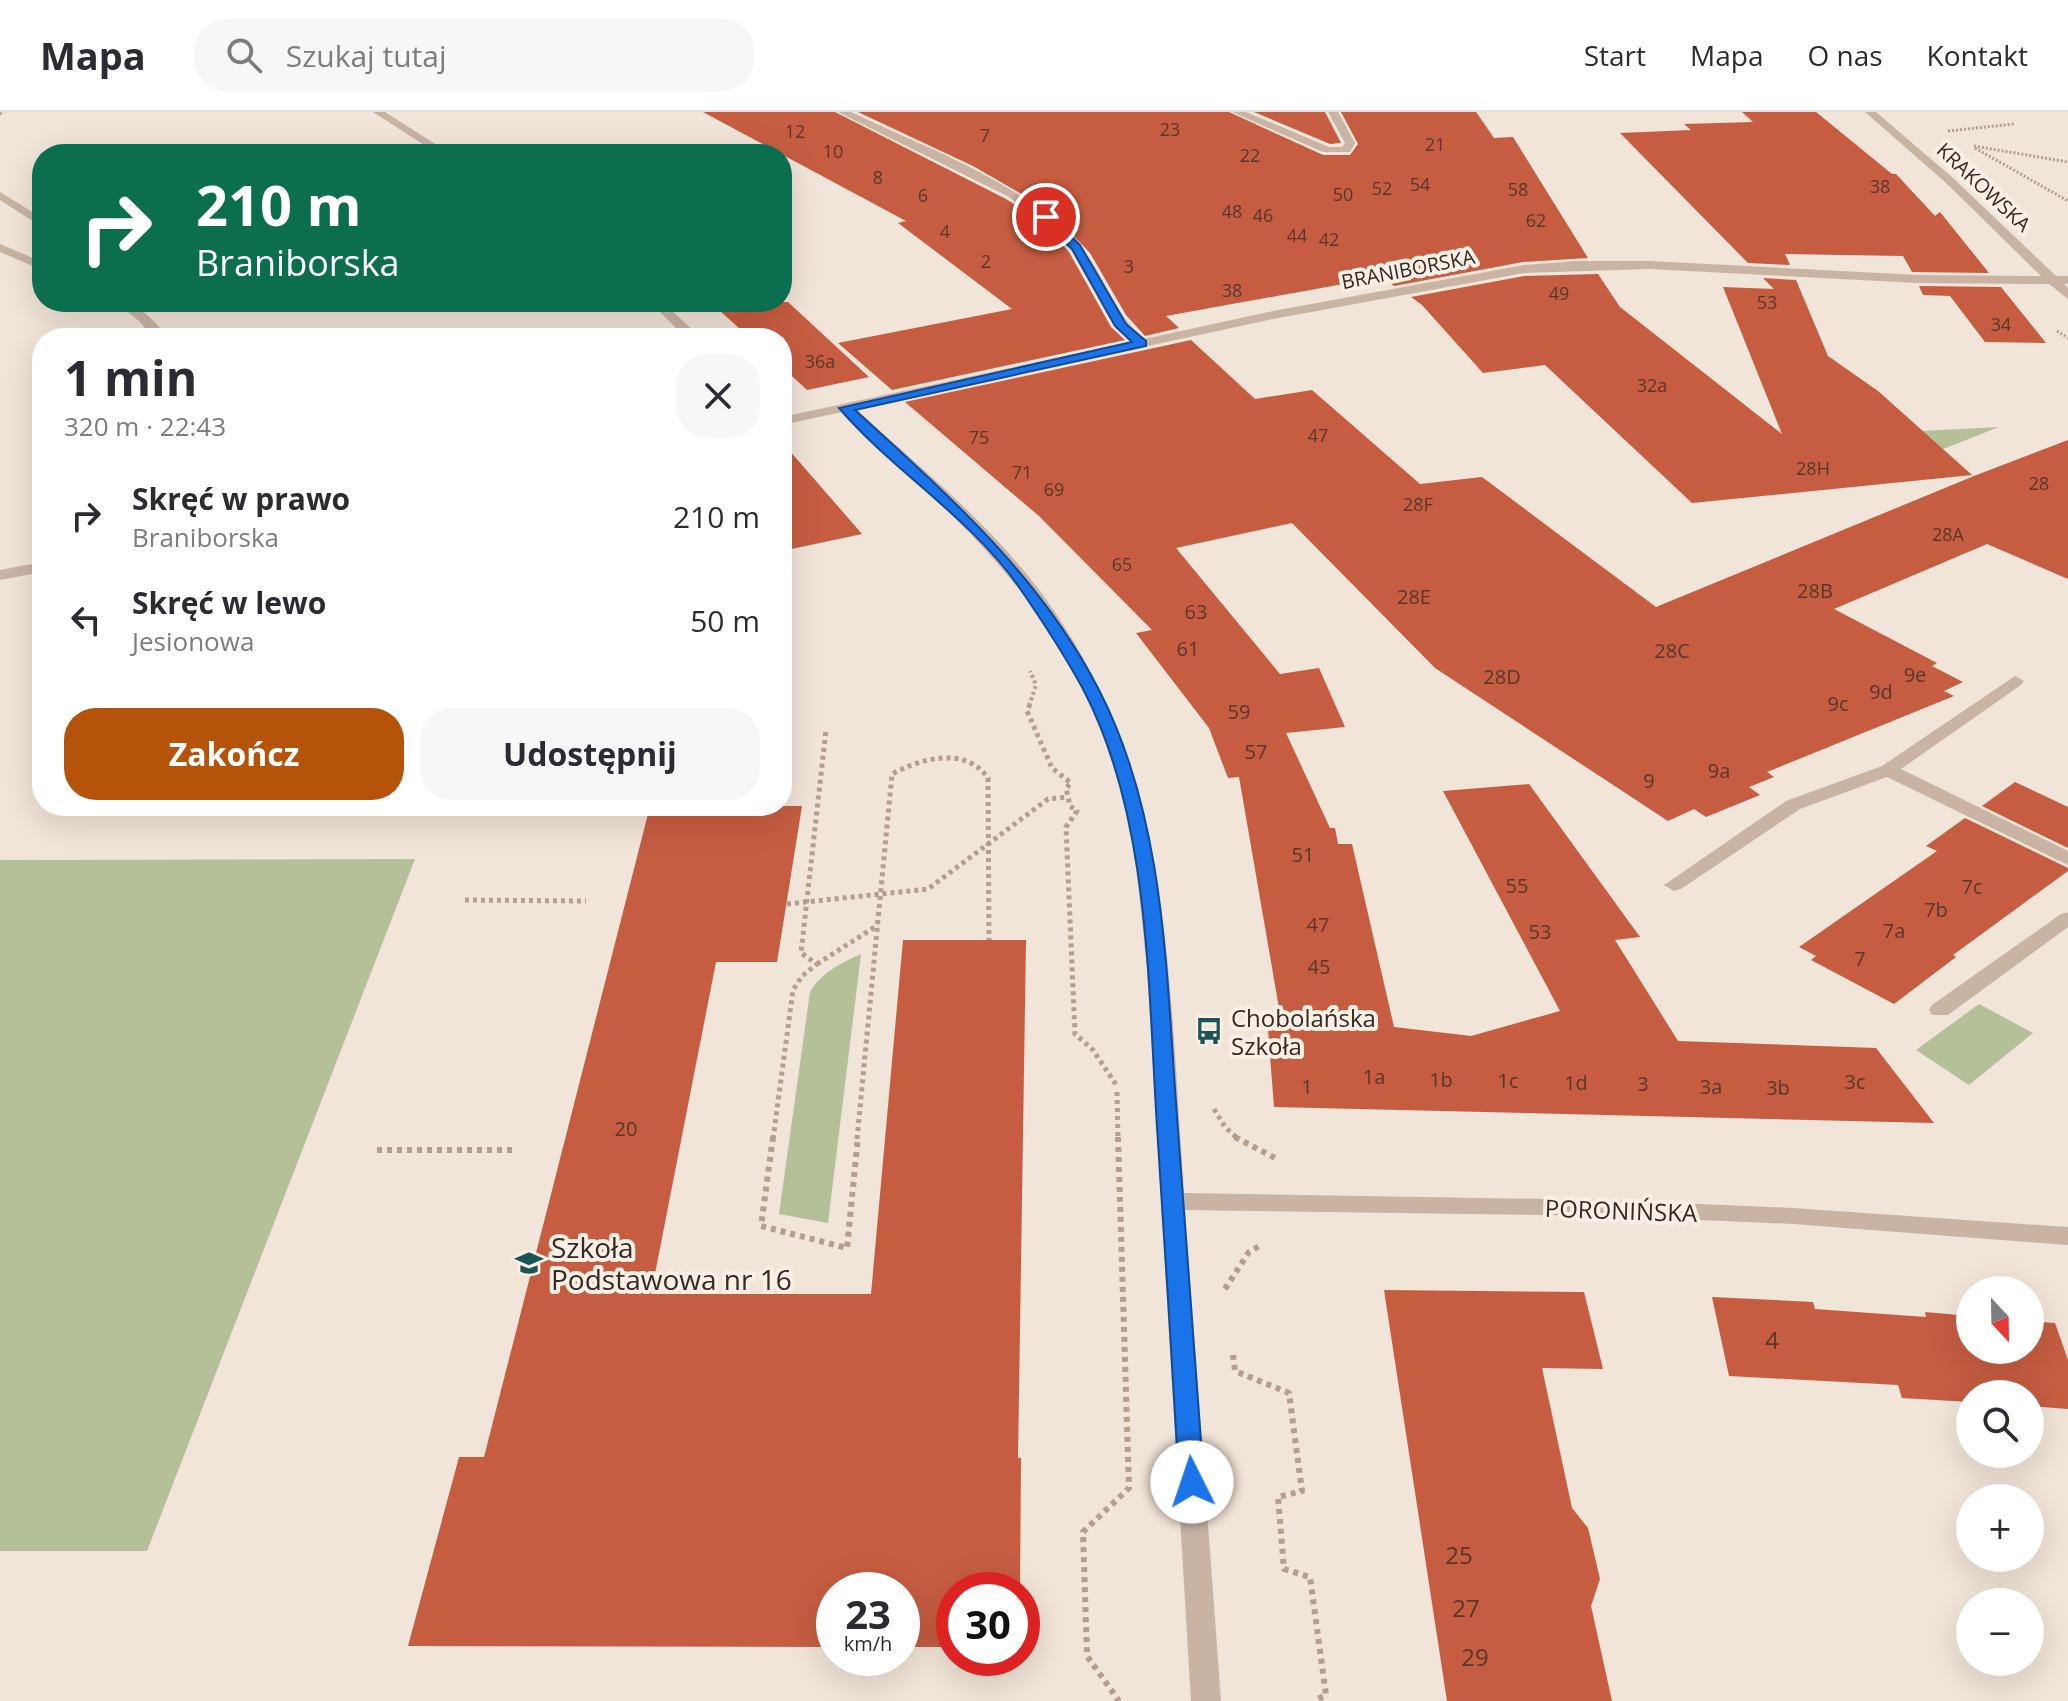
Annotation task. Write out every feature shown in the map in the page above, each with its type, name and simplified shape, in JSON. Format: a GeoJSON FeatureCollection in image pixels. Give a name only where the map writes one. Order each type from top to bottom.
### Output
{"type":"FeatureCollection","features":[{"type":"Feature","properties":{"kind":"street"},"geometry":{"type":"LineString","coordinates":[[378,112],[430,144]]}},
{"type":"Feature","properties":{"kind":"street"},"geometry":{"type":"LineString","coordinates":[[843,112],[1011,194],[1046,217],[1076,248],[1121,326],[1141,343]]}},
{"type":"Feature","properties":{"kind":"street"},"geometry":{"type":"LineString","coordinates":[[1241,114],[1273,112]]}},
{"type":"Feature","properties":{"kind":"street"},"geometry":{"type":"LineString","coordinates":[[1241,114],[1327,150],[1346,150],[1350,143],[1333,112]]}},
{"type":"Feature","properties":{"kind":"street","name":"KRAKOWSKA"},"geometry":{"type":"LineString","coordinates":[[1870,112],[1949,180],[2068,295]]}},
{"type":"Feature","properties":{"kind":"street"},"geometry":{"type":"LineString","coordinates":[[0,195],[32,216]]}},
{"type":"Feature","properties":{"kind":"street"},"geometry":{"type":"LineString","coordinates":[[0,248],[32,262]]}},
{"type":"Feature","properties":{"kind":"street"},"geometry":{"type":"LineString","coordinates":[[18,256],[32,252]]}},
{"type":"Feature","properties":{"kind":"street","name":"BRANIBORSKA"},"geometry":{"type":"LineString","coordinates":[[792,419],[1399,290],[1524,269],[1576,265],[1679,267],[1946,280],[2068,280]]}},
{"type":"Feature","properties":{"kind":"street"},"geometry":{"type":"LineString","coordinates":[[135,312],[153,328]]}},
{"type":"Feature","properties":{"kind":"street"},"geometry":{"type":"LineString","coordinates":[[667,312],[683,328]]}},
{"type":"Feature","properties":{"kind":"street"},"geometry":{"type":"LineString","coordinates":[[846,408],[1005,559],[1072,656],[1107,724],[1135,811],[1145,863],[1157,968],[1206,1701]]}},
{"type":"Feature","properties":{"kind":"street"},"geometry":{"type":"LineString","coordinates":[[0,575],[32,569]]}},
{"type":"Feature","properties":{"kind":"street"},"geometry":{"type":"LineString","coordinates":[[1674,885],[1793,805],[1888,770],[2015,681]]}},
{"type":"Feature","properties":{"kind":"street"},"geometry":{"type":"LineString","coordinates":[[1888,770],[2068,859]]}},
{"type":"Feature","properties":{"kind":"street"},"geometry":{"type":"LineString","coordinates":[[1940,1010],[2068,918]]}},
{"type":"Feature","properties":{"kind":"street","name":"PORONIŃSKA"},"geometry":{"type":"LineString","coordinates":[[1174,1201],[1608,1208],[1793,1216],[2068,1236]]}},
{"type":"Feature","properties":{"kind":"path"},"geometry":{"type":"LineString","coordinates":[[1940,132],[2014,124]]}},
{"type":"Feature","properties":{"kind":"path"},"geometry":{"type":"LineString","coordinates":[[2068,162],[1969,145],[2068,201]]}},
{"type":"Feature","properties":{"kind":"path"},"geometry":{"type":"LineString","coordinates":[[1026,661],[1036,685],[1027,711],[1052,768],[1071,783],[1066,788],[1070,806],[1077,811],[1066,827],[1075,1034],[1093,1050],[1117,1086]]}},
{"type":"Feature","properties":{"kind":"path"},"geometry":{"type":"LineString","coordinates":[[817,964],[801,953],[826,730]]}},
{"type":"Feature","properties":{"kind":"path"},"geometry":{"type":"LineString","coordinates":[[878,925],[817,964],[802,976],[793,990],[761,1226],[847,1248],[878,925],[892,774],[901,769],[937,759],[963,759],[982,769],[990,780],[986,845],[989,940]]}},
{"type":"Feature","properties":{"kind":"path"},"geometry":{"type":"LineString","coordinates":[[787,904],[928,889],[1048,799],[1068,797]]}},
{"type":"Feature","properties":{"kind":"path"},"geometry":{"type":"LineString","coordinates":[[465,900],[586,901]]}},
{"type":"Feature","properties":{"kind":"path"},"geometry":{"type":"LineString","coordinates":[[377,1150],[513,1150]]}},
{"type":"Feature","properties":{"kind":"green space"},"geometry":{"type":"Polygon","coordinates":[[[1999,427],[1938,451],[1901,432],[1999,427]]]}},
{"type":"Feature","properties":{"kind":"green space"},"geometry":{"type":"Polygon","coordinates":[[[415,859],[147,1551],[0,1551],[0,860],[415,859]]]}},
{"type":"Feature","properties":{"kind":"green space"},"geometry":{"type":"Polygon","coordinates":[[[861,954],[828,1223],[779,1214],[810,992],[826,974],[861,954]]]}},
{"type":"Feature","properties":{"kind":"green space"},"geometry":{"type":"Polygon","coordinates":[[[1979,1004],[2033,1033],[1969,1085],[1916,1050],[1979,1004]]]}},
{"type":"Feature","properties":{"kind":"building"},"geometry":{"type":"Polygon","coordinates":[[[703,112],[835,112],[1006,199],[1040,221],[1069,252],[1111,327],[1125,340],[892,390],[838,343],[1012,309],[898,223],[906,221],[792,160],[792,144],[763,144],[703,112]]]}},
{"type":"Feature","properties":{"kind":"building"},"geometry":{"type":"Polygon","coordinates":[[[858,112],[1229,112],[1323,155],[1350,155],[1358,144],[1341,112],[1476,112],[1494,138],[1513,137],[1588,258],[1523,262],[1394,286],[1382,277],[1166,316],[1179,328],[1145,336],[1126,315],[1090,253],[1058,220],[1032,200],[973,166],[858,112]]]}},
{"type":"Feature","properties":{"kind":"building"},"geometry":{"type":"Polygon","coordinates":[[[1254,112],[1325,112],[1341,143],[1330,144],[1254,112]]]}},
{"type":"Feature","properties":{"kind":"building"},"geometry":{"type":"Polygon","coordinates":[[[1742,112],[1816,112],[1892,174],[1896,174],[1935,216],[1940,212],[1989,273],[1912,272],[1903,256],[1785,254],[1790,265],[1748,263],[1620,133],[1691,130],[1684,124],[1753,122],[1742,112]]]}},
{"type":"Feature","properties":{"kind":"building"},"geometry":{"type":"Polygon","coordinates":[[[1598,274],[1620,307],[1782,434],[1723,287],[1774,289],[1763,278],[1796,280],[1828,356],[1878,391],[1972,475],[1692,503],[1545,365],[1483,373],[1422,305],[1411,297],[1524,276],[1598,274]]]}},
{"type":"Feature","properties":{"kind":"building"},"geometry":{"type":"Polygon","coordinates":[[[1919,286],[2001,287],[2046,343],[1985,342],[1950,296],[1923,295],[1919,286]]]}},
{"type":"Feature","properties":{"kind":"building"},"geometry":{"type":"Polygon","coordinates":[[[792,306],[869,377],[807,390],[792,376],[792,328],[739,328],[721,312],[792,312],[792,306]]]}},
{"type":"Feature","properties":{"kind":"building"},"geometry":{"type":"Polygon","coordinates":[[[1191,340],[1255,399],[1312,390],[1420,484],[1482,477],[1656,607],[2068,440],[2068,579],[1987,544],[1834,609],[1937,663],[1932,666],[1963,682],[1944,691],[1954,696],[1767,772],[1774,777],[1749,787],[1760,795],[1706,817],[1694,809],[1668,821],[1435,668],[1292,523],[1176,548],[1280,674],[1319,668],[1345,727],[1286,733],[1330,828],[1335,828],[1338,844],[1352,844],[1394,1027],[1471,1036],[1560,1011],[1443,791],[1529,784],[1640,937],[1615,940],[1678,1041],[1876,1048],[1934,1123],[1274,1107],[1268,1030],[1283,1031],[1239,777],[1228,778],[1209,728],[1136,633],[1152,630],[1039,516],[905,402],[1191,340]]]}},
{"type":"Feature","properties":{"kind":"building"},"geometry":{"type":"Polygon","coordinates":[[[792,454],[862,534],[792,549],[792,454]]]}},
{"type":"Feature","properties":{"kind":"building"},"geometry":{"type":"Polygon","coordinates":[[[2015,782],[2068,807],[2068,848],[1982,806],[2015,782]]]}},
{"type":"Feature","properties":{"kind":"building"},"geometry":{"type":"Polygon","coordinates":[[[792,806],[802,806],[777,962],[716,962],[651,1294],[871,1294],[903,940],[1026,940],[1018,1458],[1021,1458],[1020,1572],[936,1572],[936,1647],[920,1647],[920,1572],[816,1572],[816,1647],[408,1646],[459,1457],[484,1457],[647,816],[792,816],[792,806]]]}},
{"type":"Feature","properties":{"kind":"building"},"geometry":{"type":"Polygon","coordinates":[[[1965,818],[2068,868],[2068,871],[1953,955],[1956,957],[1894,1004],[1811,960],[1816,956],[1799,947],[1937,851],[1926,846],[1965,818]]]}},
{"type":"Feature","properties":{"kind":"building"},"geometry":{"type":"Polygon","coordinates":[[[1384,1290],[1584,1292],[1603,1369],[1542,1368],[1572,1508],[1588,1528],[1600,1579],[1591,1606],[1612,1701],[1447,1701],[1384,1290]]]}},
{"type":"Feature","properties":{"kind":"building"},"geometry":{"type":"Polygon","coordinates":[[[1712,1297],[1813,1302],[1815,1309],[1926,1317],[1925,1312],[1956,1315],[1956,1364],[2044,1364],[2044,1322],[2055,1323],[2068,1360],[2068,1409],[2044,1407],[2044,1380],[1956,1380],[1956,1401],[1902,1398],[1898,1385],[1729,1376],[1712,1297]]]}},
{"type":"Feature","properties":{"kind":"place","name":"Chobolańska Szkoła"},"geometry":{"type":"Point","coordinates":[1209,1031]}},
{"type":"Feature","properties":{"kind":"place","name":"Szkoła Podstawowa nr 16"},"geometry":{"type":"Point","coordinates":[529,1263]}},
{"type":"Feature","properties":{"kind":"route"},"geometry":{"type":"LineString","coordinates":[[1046,217],[1076,248],[1121,326],[1141,343],[846,408],[969,522],[1023,582],[1091,690],[1120,762],[1135,811],[1145,863],[1157,968],[1192,1482]]}}]}
